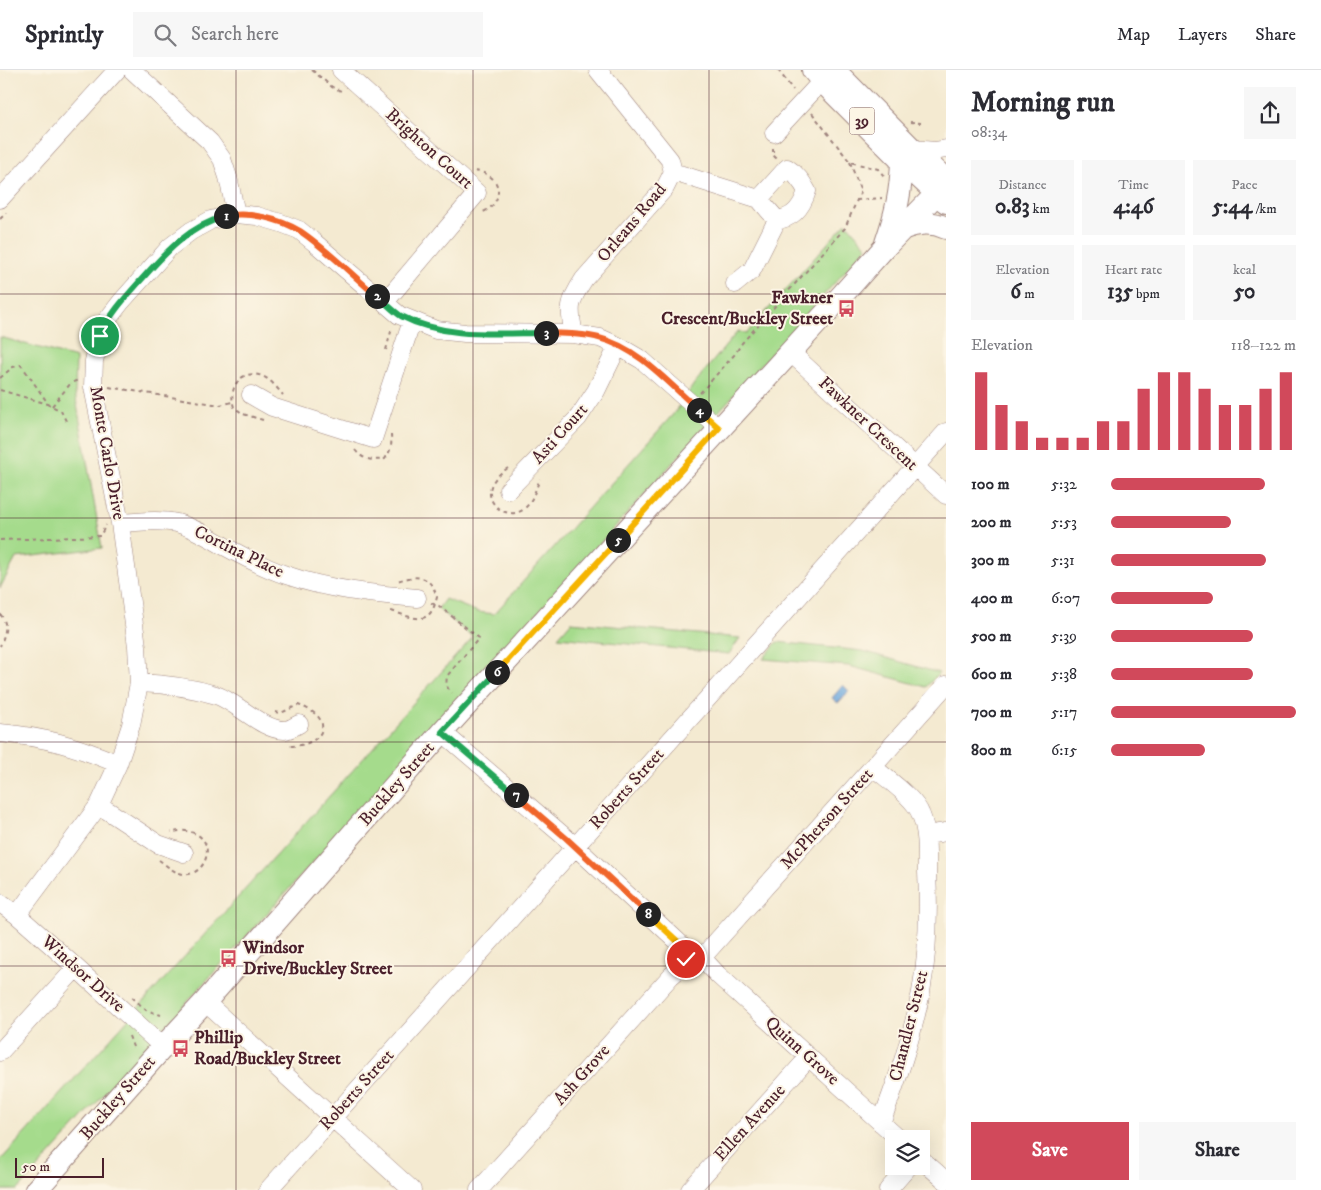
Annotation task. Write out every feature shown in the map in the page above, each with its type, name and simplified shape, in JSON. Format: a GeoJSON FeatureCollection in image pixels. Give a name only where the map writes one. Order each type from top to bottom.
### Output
{"type":"FeatureCollection","features":[{"type":"Feature","properties":{"kind":"main road","name":"39"},"geometry":{"type":"LineString","coordinates":[[823,74],[944,190]]}},
{"type":"Feature","properties":{"kind":"main road"},"geometry":{"type":"LineString","coordinates":[[885,247],[894,218],[907,155]]}},
{"type":"Feature","properties":{"kind":"main road","name":"Buckley Street"},"geometry":{"type":"LineString","coordinates":[[36,1190],[205,1002],[442,732],[885,247],[944,190]]}},
{"type":"Feature","properties":{"kind":"main road"},"geometry":{"type":"LineString","coordinates":[[902,229],[925,223],[946,228]]}},
{"type":"Feature","properties":{"kind":"street"},"geometry":{"type":"LineString","coordinates":[[0,199],[117,70]]}},
{"type":"Feature","properties":{"kind":"street"},"geometry":{"type":"LineString","coordinates":[[132,70],[210,142],[222,159],[236,214]]}},
{"type":"Feature","properties":{"kind":"street","name":"Brighton Court"},"geometry":{"type":"LineString","coordinates":[[341,70],[477,193],[385,302]]}},
{"type":"Feature","properties":{"kind":"street","name":"Orleans Road"},"geometry":{"type":"LineString","coordinates":[[574,334],[569,313],[574,295],[584,279],[665,188],[672,172],[670,160],[598,70]]}},
{"type":"Feature","properties":{"kind":"street"},"geometry":{"type":"LineString","coordinates":[[774,133],[803,102],[823,74]]}},
{"type":"Feature","properties":{"kind":"street"},"geometry":{"type":"LineString","coordinates":[[907,155],[946,149]]}},
{"type":"Feature","properties":{"kind":"street"},"geometry":{"type":"LineString","coordinates":[[759,199],[787,168],[793,171],[802,181],[807,191],[803,203],[795,213],[786,219],[777,220]]}},
{"type":"Feature","properties":{"kind":"street"},"geometry":{"type":"LineString","coordinates":[[672,172],[759,199],[777,220]]}},
{"type":"Feature","properties":{"kind":"street","name":"Monte Carlo Drive"},"geometry":{"type":"LineString","coordinates":[[18,916],[99,805],[118,764],[131,725],[139,683],[134,618],[111,527],[94,387],[94,361],[100,336],[107,320],[170,247],[191,231],[211,220],[236,214],[264,218],[299,230],[399,315],[436,330],[574,334],[600,338],[642,360],[719,428]]}},
{"type":"Feature","properties":{"kind":"street"},"geometry":{"type":"LineString","coordinates":[[735,284],[752,270],[777,220]]}},
{"type":"Feature","properties":{"kind":"street"},"geometry":{"type":"LineString","coordinates":[[251,395],[280,410],[373,439],[412,321]]}},
{"type":"Feature","properties":{"kind":"street","name":"Asti Court"},"geometry":{"type":"LineString","coordinates":[[508,490],[578,418],[596,391],[618,346]]}},
{"type":"Feature","properties":{"kind":"street","name":"Fawkner Crescent"},"geometry":{"type":"LineString","coordinates":[[790,352],[946,495]]}},
{"type":"Feature","properties":{"kind":"street","name":"Roberts Street"},"geometry":{"type":"LineString","coordinates":[[268,1190],[946,432]]}},
{"type":"Feature","properties":{"kind":"street","name":"Cortina Place"},"geometry":{"type":"LineString","coordinates":[[111,527],[156,521],[176,523],[198,530],[255,562],[286,575],[327,586],[360,592],[417,598]]}},
{"type":"Feature","properties":{"kind":"street"},"geometry":{"type":"LineString","coordinates":[[139,683],[167,684],[196,689],[218,696],[238,706],[272,728],[286,730],[300,724]]}},
{"type":"Feature","properties":{"kind":"street","name":"McPherson Street"},"geometry":{"type":"LineString","coordinates":[[706,957],[946,685]]}},
{"type":"Feature","properties":{"kind":"street"},"geometry":{"type":"LineString","coordinates":[[442,732],[575,847],[687,956],[693,966],[697,967],[706,957]]}},
{"type":"Feature","properties":{"kind":"street"},"geometry":{"type":"LineString","coordinates":[[0,733],[43,738],[79,748],[118,764]]}},
{"type":"Feature","properties":{"kind":"street","name":"Chandler Street"},"geometry":{"type":"LineString","coordinates":[[873,767],[913,802],[921,814],[926,834],[928,908],[927,945],[921,992],[904,1058],[882,1123]]}},
{"type":"Feature","properties":{"kind":"street"},"geometry":{"type":"LineString","coordinates":[[99,805],[158,844],[184,853]]}},
{"type":"Feature","properties":{"kind":"street"},"geometry":{"type":"LineString","coordinates":[[926,834],[946,832]]}},
{"type":"Feature","properties":{"kind":"street","name":"Windsor Drive"},"geometry":{"type":"LineString","coordinates":[[0,903],[18,916],[163,1047]]}},
{"type":"Feature","properties":{"kind":"street","name":"Ash Grove"},"geometry":{"type":"LineString","coordinates":[[478,1190],[687,956]]}},
{"type":"Feature","properties":{"kind":"street","name":"Quinn Grove"},"geometry":{"type":"LineString","coordinates":[[706,957],[725,981],[889,1130]]}},
{"type":"Feature","properties":{"kind":"street"},"geometry":{"type":"LineString","coordinates":[[0,1052],[76,968]]}},
{"type":"Feature","properties":{"kind":"street"},"geometry":{"type":"LineString","coordinates":[[205,1002],[412,1190]]}},
{"type":"Feature","properties":{"kind":"street","name":"Ellen Avenue"},"geometry":{"type":"LineString","coordinates":[[690,1190],[809,1057]]}},
{"type":"Feature","properties":{"kind":"street"},"geometry":{"type":"LineString","coordinates":[[930,1167],[946,1181]]}},
{"type":"Feature","properties":{"kind":"street"},"geometry":{"type":"LineString","coordinates":[[888,1190],[901,1175]]}},
{"type":"Feature","properties":{"kind":"path"},"geometry":{"type":"LineString","coordinates":[[312,70],[332,87],[342,92]]}},
{"type":"Feature","properties":{"kind":"path"},"geometry":{"type":"LineString","coordinates":[[704,398],[700,394],[735,354],[742,343],[844,228],[861,192],[850,162],[778,70]]}},
{"type":"Feature","properties":{"kind":"path"},"geometry":{"type":"LineString","coordinates":[[774,133],[773,155],[787,168]]}},
{"type":"Feature","properties":{"kind":"path"},"geometry":{"type":"LineString","coordinates":[[850,162],[878,169],[887,180]]}},
{"type":"Feature","properties":{"kind":"path"},"geometry":{"type":"LineString","coordinates":[[470,169],[486,173],[493,179],[499,196],[495,204],[488,211],[474,216]]}},
{"type":"Feature","properties":{"kind":"path"},"geometry":{"type":"LineString","coordinates":[[857,200],[886,198]]}},
{"type":"Feature","properties":{"kind":"path"},"geometry":{"type":"LineString","coordinates":[[385,353],[393,325]]}},
{"type":"Feature","properties":{"kind":"path"},"geometry":{"type":"LineString","coordinates":[[0,378],[13,367],[20,365],[27,372],[48,404]]}},
{"type":"Feature","properties":{"kind":"path"},"geometry":{"type":"LineString","coordinates":[[109,387],[220,405],[232,402],[234,387],[243,376],[259,375],[271,382],[288,400]]}},
{"type":"Feature","properties":{"kind":"path"},"geometry":{"type":"LineString","coordinates":[[52,406],[71,383],[85,377],[94,377]]}},
{"type":"Feature","properties":{"kind":"path"},"geometry":{"type":"LineString","coordinates":[[0,390],[52,406],[61,411],[67,424]]}},
{"type":"Feature","properties":{"kind":"path"},"geometry":{"type":"LineString","coordinates":[[0,540],[100,536],[111,527]]}},
{"type":"Feature","properties":{"kind":"path"},"geometry":{"type":"LineString","coordinates":[[396,581],[417,577],[425,578],[435,588],[436,604]]}},
{"type":"Feature","properties":{"kind":"path"},"geometry":{"type":"LineString","coordinates":[[417,598],[436,604],[479,638],[447,676],[448,689],[452,693]]}},
{"type":"Feature","properties":{"kind":"path"},"geometry":{"type":"LineString","coordinates":[[0,614],[6,624],[6,634],[0,646]]}},
{"type":"Feature","properties":{"kind":"path"},"geometry":{"type":"LineString","coordinates":[[159,860],[178,873],[188,874],[195,872],[201,866],[208,851],[205,842],[196,834],[185,831],[163,832]]}},
{"type":"Feature","properties":{"kind":"green space"},"geometry":{"type":"Polygon","coordinates":[[[846,223],[867,247],[18,1190],[0,1190],[0,1161],[473,637],[438,609],[445,599],[478,612],[494,614],[676,411],[694,384],[738,331],[746,334],[846,223]]]}},
{"type":"Feature","properties":{"kind":"green space"},"geometry":{"type":"Polygon","coordinates":[[[0,337],[76,358],[75,393],[102,548],[16,558],[0,588],[0,337]]]}},
{"type":"Feature","properties":{"kind":"green space"},"geometry":{"type":"Polygon","coordinates":[[[571,622],[740,638],[729,654],[558,637],[571,622]]]}},
{"type":"Feature","properties":{"kind":"green space"},"geometry":{"type":"Polygon","coordinates":[[[777,642],[863,651],[939,673],[926,687],[849,666],[763,659],[777,642]]]}},
{"type":"Feature","properties":{"kind":"water"},"geometry":{"type":"Polygon","coordinates":[[[843,685],[849,691],[838,703],[832,698],[843,685]]]}},
{"type":"Feature","properties":{"kind":"place","name":"Fawkner Crescent/Buckley Street"},"geometry":{"type":"Point","coordinates":[847,308]}},
{"type":"Feature","properties":{"kind":"place","name":"Windsor Drive/Buckley Street"},"geometry":{"type":"Point","coordinates":[229,958]}},
{"type":"Feature","properties":{"kind":"place","name":"Phillip Road/Buckley Street"},"geometry":{"type":"Point","coordinates":[180,1048]}},
{"type":"Feature","properties":{"kind":"route"},"geometry":{"type":"LineString","coordinates":[[100,336],[107,320],[121,302],[170,247],[191,231],[211,220],[236,214],[256,216],[299,230],[399,315],[436,330],[574,334],[600,338],[618,346],[642,360],[719,428],[442,732],[566,838],[673,936],[687,950],[686,959]]}}]}
